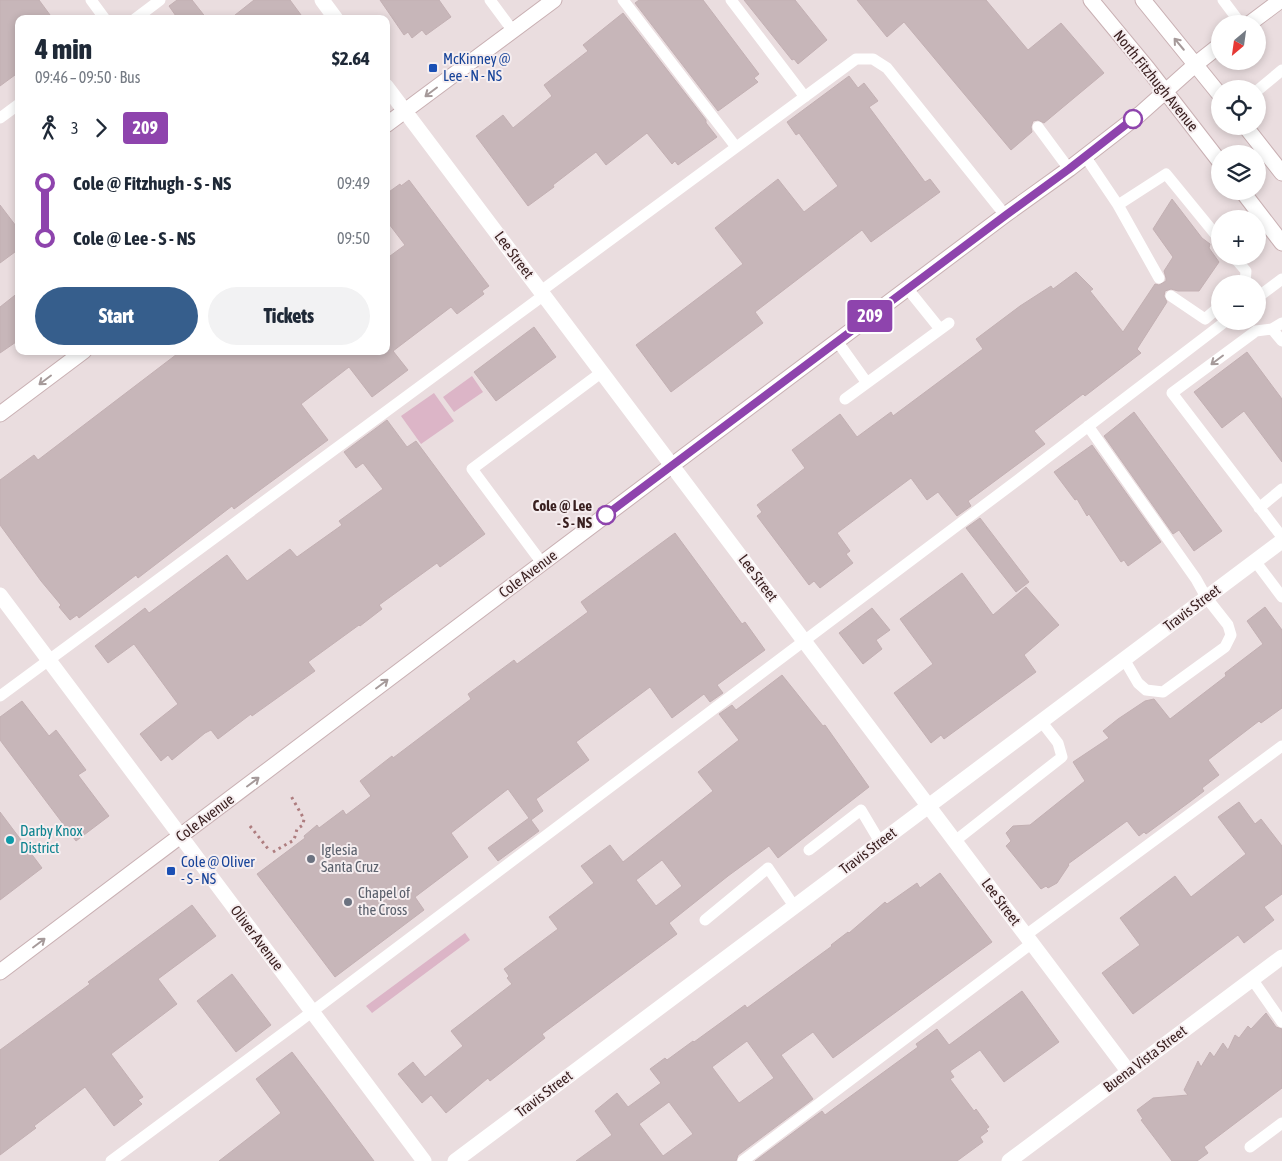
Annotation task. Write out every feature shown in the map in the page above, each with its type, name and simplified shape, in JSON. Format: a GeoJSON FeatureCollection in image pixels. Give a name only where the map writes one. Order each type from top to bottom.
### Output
{"type":"FeatureCollection","features":[{"type":"Feature","properties":{"kind":"street"},"geometry":{"type":"LineString","coordinates":[[322,0],[333,15]]}},
{"type":"Feature","properties":{"kind":"street"},"geometry":{"type":"LineString","coordinates":[[390,122],[554,0]]}},
{"type":"Feature","properties":{"kind":"street","name":"North Fitzhugh Avenue"},"geometry":{"type":"LineString","coordinates":[[1091,0],[1211,150]]}},
{"type":"Feature","properties":{"kind":"street"},"geometry":{"type":"LineString","coordinates":[[1143,0],[1211,83]]}},
{"type":"Feature","properties":{"kind":"street"},"geometry":{"type":"LineString","coordinates":[[1264,15],[1280,5]]}},
{"type":"Feature","properties":{"kind":"street","name":"Cole Avenue"},"geometry":{"type":"LineString","coordinates":[[0,972],[907,288],[1069,169],[1140,114],[1211,52]]}},
{"type":"Feature","properties":{"kind":"street","name":"Lee Street"},"geometry":{"type":"LineString","coordinates":[[390,91],[1128,1071]]}},
{"type":"Feature","properties":{"kind":"street"},"geometry":{"type":"LineString","coordinates":[[1252,135],[1282,173]]}},
{"type":"Feature","properties":{"kind":"street"},"geometry":{"type":"LineString","coordinates":[[1249,200],[1282,243]]}},
{"type":"Feature","properties":{"kind":"street"},"geometry":{"type":"LineString","coordinates":[[0,414],[79,355]]}},
{"type":"Feature","properties":{"kind":"street","name":"Travis Street"},"geometry":{"type":"LineString","coordinates":[[455,1161],[1282,539]]}},
{"type":"Feature","properties":{"kind":"street","name":"Oliver Avenue"},"geometry":{"type":"LineString","coordinates":[[0,595],[424,1161]]}},
{"type":"Feature","properties":{"kind":"street","name":"Buena Vista Street"},"geometry":{"type":"LineString","coordinates":[[1009,1161],[1282,957]]}},
{"type":"Feature","properties":{"kind":"lane"},"geometry":{"type":"LineString","coordinates":[[90,0],[102,15]]}},
{"type":"Feature","properties":{"kind":"lane"},"geometry":{"type":"LineString","coordinates":[[139,15],[160,0]]}},
{"type":"Feature","properties":{"kind":"lane"},"geometry":{"type":"LineString","coordinates":[[490,0],[513,30]]}},
{"type":"Feature","properties":{"kind":"lane"},"geometry":{"type":"LineString","coordinates":[[623,0],[736,148]]}},
{"type":"Feature","properties":{"kind":"lane"},"geometry":{"type":"LineString","coordinates":[[731,0],[805,97]]}},
{"type":"Feature","properties":{"kind":"lane"},"geometry":{"type":"LineString","coordinates":[[1224,0],[1235,15]]}},
{"type":"Feature","properties":{"kind":"lane"},"geometry":{"type":"LineString","coordinates":[[0,696],[856,60],[864,58],[880,62],[887,68],[1006,215]]}},
{"type":"Feature","properties":{"kind":"lane"},"geometry":{"type":"LineString","coordinates":[[1266,83],[1282,70]]}},
{"type":"Feature","properties":{"kind":"lane"},"geometry":{"type":"LineString","coordinates":[[0,118],[15,107]]}},
{"type":"Feature","properties":{"kind":"lane"},"geometry":{"type":"LineString","coordinates":[[1038,127],[1069,169]]}},
{"type":"Feature","properties":{"kind":"lane"},"geometry":{"type":"LineString","coordinates":[[1085,156],[1118,205],[1159,278]]}},
{"type":"Feature","properties":{"kind":"lane"},"geometry":{"type":"LineString","coordinates":[[1118,205],[1166,174],[1211,229]]}},
{"type":"Feature","properties":{"kind":"lane"},"geometry":{"type":"LineString","coordinates":[[1266,291],[1282,278]]}},
{"type":"Feature","properties":{"kind":"lane"},"geometry":{"type":"LineString","coordinates":[[846,399],[944,326],[907,288]]}},
{"type":"Feature","properties":{"kind":"lane"},"geometry":{"type":"LineString","coordinates":[[1171,296],[1205,319],[1211,314]]}},
{"type":"Feature","properties":{"kind":"lane"},"geometry":{"type":"LineString","coordinates":[[1282,341],[1277,326],[1256,331],[1172,393],[1259,508],[1272,522],[1282,539]]}},
{"type":"Feature","properties":{"kind":"lane"},"geometry":{"type":"LineString","coordinates":[[111,1161],[1214,330]]}},
{"type":"Feature","properties":{"kind":"lane"},"geometry":{"type":"LineString","coordinates":[[836,342],[867,383]]}},
{"type":"Feature","properties":{"kind":"lane"},"geometry":{"type":"LineString","coordinates":[[542,563],[472,468],[602,372]]}},
{"type":"Feature","properties":{"kind":"lane"},"geometry":{"type":"LineString","coordinates":[[1088,426],[1196,579],[1206,597],[1228,625],[1231,635],[1225,647],[1163,692],[1146,690],[1138,683],[1124,659]]}},
{"type":"Feature","properties":{"kind":"lane"},"geometry":{"type":"LineString","coordinates":[[1259,508],[1282,489]]}},
{"type":"Feature","properties":{"kind":"lane"},"geometry":{"type":"LineString","coordinates":[[1255,561],[1282,597]]}},
{"type":"Feature","properties":{"kind":"lane"},"geometry":{"type":"LineString","coordinates":[[955,841],[1062,757],[1058,743],[1041,721]]}},
{"type":"Feature","properties":{"kind":"lane"},"geometry":{"type":"LineString","coordinates":[[744,1161],[1029,939],[1282,746]]}},
{"type":"Feature","properties":{"kind":"lane"},"geometry":{"type":"LineString","coordinates":[[809,850],[861,810],[880,842]]}},
{"type":"Feature","properties":{"kind":"lane"},"geometry":{"type":"LineString","coordinates":[[705,920],[768,868],[794,906]]}},
{"type":"Feature","properties":{"kind":"lane"},"geometry":{"type":"LineString","coordinates":[[1252,979],[1282,1022]]}},
{"type":"Feature","properties":{"kind":"lane"},"geometry":{"type":"LineString","coordinates":[[1250,1147],[1282,1124]]}},
{"type":"Feature","properties":{"kind":"path"},"geometry":{"type":"LineString","coordinates":[[250,826],[271,851],[294,840],[296,829],[303,825],[304,819],[291,796]]}},
{"type":"Feature","properties":{"kind":"shaded area"},"geometry":{"type":"Polygon","coordinates":[[[472,376],[483,392],[454,412],[443,397],[472,376]]]}},
{"type":"Feature","properties":{"kind":"shaded area"},"geometry":{"type":"Polygon","coordinates":[[[434,393],[454,421],[421,444],[401,416],[434,393]]]}},
{"type":"Feature","properties":{"kind":"shaded area"},"geometry":{"type":"Polygon","coordinates":[[[465,933],[470,940],[372,1013],[366,1006],[465,933]]]}},
{"type":"Feature","properties":{"kind":"building"},"geometry":{"type":"Polygon","coordinates":[[[0,0],[39,0],[50,15],[15,15],[15,75],[0,86],[0,0]]]}},
{"type":"Feature","properties":{"kind":"building"},"geometry":{"type":"Polygon","coordinates":[[[177,0],[192,0],[204,15],[175,15],[169,6],[177,0]]]}},
{"type":"Feature","properties":{"kind":"building"},"geometry":{"type":"Polygon","coordinates":[[[254,0],[290,0],[301,15],[235,15],[254,0]]]}},
{"type":"Feature","properties":{"kind":"building"},"geometry":{"type":"Polygon","coordinates":[[[380,0],[439,0],[451,17],[426,35],[422,30],[412,38],[408,32],[404,35],[380,0]]]}},
{"type":"Feature","properties":{"kind":"building"},"geometry":{"type":"Polygon","coordinates":[[[639,0],[703,0],[759,74],[754,78],[758,82],[718,111],[635,3],[639,0]]]}},
{"type":"Feature","properties":{"kind":"building"},"geometry":{"type":"Polygon","coordinates":[[[744,0],[795,0],[827,40],[798,64],[794,59],[792,60],[744,0]]]}},
{"type":"Feature","properties":{"kind":"building"},"geometry":{"type":"Polygon","coordinates":[[[857,0],[986,0],[1028,50],[1061,23],[1104,73],[1044,123],[1038,120],[1033,121],[1032,132],[1011,150],[904,22],[887,37],[857,0]]]}},
{"type":"Feature","properties":{"kind":"building"},"geometry":{"type":"Polygon","coordinates":[[[623,13],[706,120],[706,123],[717,137],[678,165],[675,161],[672,164],[647,133],[606,165],[596,152],[528,206],[476,136],[503,115],[513,128],[552,96],[544,85],[588,51],[583,45],[623,13]]]}},
{"type":"Feature","properties":{"kind":"building"},"geometry":{"type":"Polygon","coordinates":[[[849,76],[858,88],[864,83],[878,101],[869,107],[925,182],[930,179],[940,192],[871,242],[862,230],[755,312],[763,323],[671,392],[636,345],[743,264],[715,228],[778,179],[804,212],[838,186],[799,133],[796,135],[787,122],[849,76]]]}},
{"type":"Feature","properties":{"kind":"building"},"geometry":{"type":"Polygon","coordinates":[[[409,180],[489,286],[482,291],[484,294],[457,314],[451,307],[393,351],[408,370],[372,397],[349,367],[301,404],[328,440],[234,509],[232,506],[138,578],[136,575],[79,618],[77,615],[70,620],[59,607],[61,605],[0,525],[0,480],[34,455],[38,460],[176,355],[390,355],[390,256],[405,245],[390,225],[390,191],[400,184],[401,186],[409,180]]]}},
{"type":"Feature","properties":{"kind":"building"},"geometry":{"type":"Polygon","coordinates":[[[1172,199],[1202,238],[1210,244],[1211,265],[1217,265],[1199,291],[1171,289],[1165,291],[1164,296],[1167,302],[1137,349],[1141,353],[1085,396],[1083,394],[1034,431],[1045,444],[968,501],[971,506],[957,516],[938,492],[927,500],[911,478],[837,533],[850,551],[846,554],[853,563],[820,588],[814,581],[809,585],[757,516],[762,512],[757,505],[805,468],[792,450],[840,414],[857,437],[891,412],[893,416],[983,349],[976,339],[1020,306],[1051,286],[1053,289],[1076,272],[1093,289],[1090,291],[1123,332],[1155,284],[1159,285],[1166,281],[1164,271],[1173,257],[1153,229],[1172,199]]]}},
{"type":"Feature","properties":{"kind":"building"},"geometry":{"type":"Polygon","coordinates":[[[0,205],[15,225],[15,252],[0,263],[0,205]]]}},
{"type":"Feature","properties":{"kind":"building"},"geometry":{"type":"Polygon","coordinates":[[[15,295],[15,343],[0,353],[0,307],[15,295]]]}},
{"type":"Feature","properties":{"kind":"building"},"geometry":{"type":"Polygon","coordinates":[[[534,327],[556,357],[496,401],[474,372],[534,327]]]}},
{"type":"Feature","properties":{"kind":"building"},"geometry":{"type":"Polygon","coordinates":[[[1247,352],[1282,399],[1282,462],[1244,411],[1222,428],[1194,392],[1247,352]]]}},
{"type":"Feature","properties":{"kind":"building"},"geometry":{"type":"Polygon","coordinates":[[[1134,412],[1222,531],[1194,551],[1179,530],[1173,534],[1104,436],[1134,412]]]}},
{"type":"Feature","properties":{"kind":"building"},"geometry":{"type":"Polygon","coordinates":[[[387,420],[407,447],[416,441],[485,534],[440,567],[437,563],[379,605],[382,609],[308,662],[315,671],[252,716],[251,714],[218,739],[211,730],[172,760],[168,755],[161,761],[140,734],[178,704],[134,644],[108,663],[95,646],[145,608],[149,613],[227,555],[247,581],[290,549],[297,557],[342,525],[339,521],[383,489],[363,463],[356,468],[344,452],[387,420]]]}},
{"type":"Feature","properties":{"kind":"building"},"geometry":{"type":"Polygon","coordinates":[[[1092,445],[1161,542],[1128,566],[1124,560],[1121,562],[1089,514],[1087,516],[1077,499],[1075,500],[1054,472],[1092,445]]]}},
{"type":"Feature","properties":{"kind":"building"},"geometry":{"type":"Polygon","coordinates":[[[980,518],[1029,582],[1016,592],[966,528],[980,518]]]}},
{"type":"Feature","properties":{"kind":"building"},"geometry":{"type":"Polygon","coordinates":[[[675,533],[742,624],[745,622],[765,650],[717,685],[723,693],[710,702],[704,694],[672,718],[650,687],[576,742],[589,760],[536,799],[543,811],[531,820],[539,831],[498,861],[488,848],[529,818],[508,789],[451,833],[468,857],[415,897],[424,910],[335,977],[257,874],[305,838],[304,836],[317,825],[319,828],[343,810],[346,815],[371,796],[360,781],[471,699],[468,694],[514,660],[517,664],[588,612],[581,602],[675,533]]]}},
{"type":"Feature","properties":{"kind":"building"},"geometry":{"type":"Polygon","coordinates":[[[962,573],[993,615],[1026,587],[1059,625],[1024,655],[1036,672],[944,739],[941,735],[931,743],[894,693],[933,664],[900,619],[962,573]]]}},
{"type":"Feature","properties":{"kind":"building"},"geometry":{"type":"Polygon","coordinates":[[[1265,607],[1282,630],[1282,708],[1261,723],[1259,721],[1208,760],[1219,775],[1202,788],[1204,791],[1191,801],[1146,834],[1144,832],[1139,836],[1127,821],[1068,864],[1057,883],[1048,888],[1046,886],[1041,889],[1006,846],[1011,841],[1006,833],[1013,826],[1030,825],[1085,781],[1073,762],[1109,738],[1103,731],[1118,719],[1145,701],[1154,699],[1170,719],[1226,676],[1225,673],[1263,644],[1247,621],[1265,607]]]}},
{"type":"Feature","properties":{"kind":"building"},"geometry":{"type":"Polygon","coordinates":[[[872,608],[890,630],[876,640],[882,649],[863,664],[839,633],[872,608]]]}},
{"type":"Feature","properties":{"kind":"building"},"geometry":{"type":"Polygon","coordinates":[[[782,675],[823,726],[825,725],[869,787],[778,858],[769,846],[728,876],[669,923],[677,934],[542,1034],[545,1038],[490,1081],[488,1078],[446,1113],[431,1095],[422,1103],[398,1074],[413,1062],[425,1077],[463,1046],[451,1031],[512,984],[507,978],[509,976],[504,969],[558,929],[549,917],[594,883],[581,866],[610,845],[623,862],[713,791],[698,772],[739,740],[719,714],[732,705],[736,710],[782,675]],[[662,860],[636,880],[656,906],[682,886],[662,860]]]}},
{"type":"Feature","properties":{"kind":"building"},"geometry":{"type":"Polygon","coordinates":[[[22,701],[49,736],[56,730],[86,770],[78,775],[109,816],[76,841],[0,740],[0,717],[22,701]]]}},
{"type":"Feature","properties":{"kind":"building"},"geometry":{"type":"Polygon","coordinates":[[[1239,802],[1255,824],[1261,819],[1282,846],[1282,894],[1264,907],[1274,920],[1244,943],[1238,935],[1133,1014],[1102,973],[1140,945],[1120,918],[1175,876],[1191,897],[1246,854],[1218,817],[1239,802]]]}},
{"type":"Feature","properties":{"kind":"building","name":"Darby Knox District"},"geometry":{"type":"Polygon","coordinates":[[[0,812],[42,868],[0,900],[0,812]]]}},
{"type":"Feature","properties":{"kind":"building"},"geometry":{"type":"Polygon","coordinates":[[[940,873],[992,942],[833,1058],[813,1032],[781,1055],[813,1099],[738,1155],[736,1161],[576,1161],[612,1135],[595,1111],[617,1093],[628,1107],[661,1083],[650,1069],[665,1058],[667,1060],[694,1042],[745,1005],[747,1008],[849,933],[885,902],[887,904],[917,883],[920,888],[940,873]],[[747,1041],[712,1067],[739,1103],[774,1078],[747,1041]],[[669,1102],[639,1124],[663,1156],[693,1134],[669,1102]]]}},
{"type":"Feature","properties":{"kind":"building"},"geometry":{"type":"Polygon","coordinates":[[[192,905],[216,936],[158,979],[177,1004],[111,1054],[143,1097],[138,1100],[142,1104],[114,1126],[85,1087],[0,1155],[0,1050],[90,984],[88,982],[192,905]]]}},
{"type":"Feature","properties":{"kind":"building"},"geometry":{"type":"Polygon","coordinates":[[[232,974],[271,1025],[236,1052],[197,1001],[232,974]]]}},
{"type":"Feature","properties":{"kind":"building"},"geometry":{"type":"Polygon","coordinates":[[[1022,991],[1059,1042],[1004,1082],[980,1050],[950,1071],[954,1077],[950,1079],[974,1111],[976,1109],[989,1127],[986,1129],[988,1131],[980,1137],[983,1142],[957,1161],[755,1161],[822,1111],[825,1115],[918,1047],[916,1044],[937,1029],[949,1045],[1022,991]]]}},
{"type":"Feature","properties":{"kind":"building"},"geometry":{"type":"Polygon","coordinates":[[[1266,1013],[1276,1027],[1282,1029],[1282,1088],[1204,1147],[1208,1153],[1197,1161],[1172,1161],[1141,1120],[1143,1119],[1137,1110],[1153,1098],[1188,1095],[1184,1090],[1198,1061],[1201,1067],[1210,1052],[1214,1057],[1223,1043],[1228,1050],[1235,1035],[1239,1038],[1248,1026],[1251,1029],[1266,1013]]]}},
{"type":"Feature","properties":{"kind":"building"},"geometry":{"type":"Polygon","coordinates":[[[292,1052],[374,1161],[219,1161],[281,1113],[256,1079],[292,1052]]]}},
{"type":"Feature","properties":{"kind":"bus line","name":"209"},"geometry":{"type":"LineString","coordinates":[[606,515],[1069,169],[1133,119]]}},
{"type":"Feature","properties":{"kind":"place","name":"McKinney @ Lee - N - NS"},"geometry":{"type":"Point","coordinates":[433,68]}},
{"type":"Feature","properties":{"kind":"place","name":"Cole @ Lee - S - NS"},"geometry":{"type":"Point","coordinates":[606,515]}},
{"type":"Feature","properties":{"kind":"place","name":"Darby Knox District"},"geometry":{"type":"Point","coordinates":[10,840]}},
{"type":"Feature","properties":{"kind":"place","name":"Iglesia Santa Cruz"},"geometry":{"type":"Point","coordinates":[311,859]}},
{"type":"Feature","properties":{"kind":"place","name":"Cole @ Oliver - S - NS"},"geometry":{"type":"Point","coordinates":[171,871]}},
{"type":"Feature","properties":{"kind":"place","name":"Chapel of the Cross"},"geometry":{"type":"Point","coordinates":[348,902]}}]}
